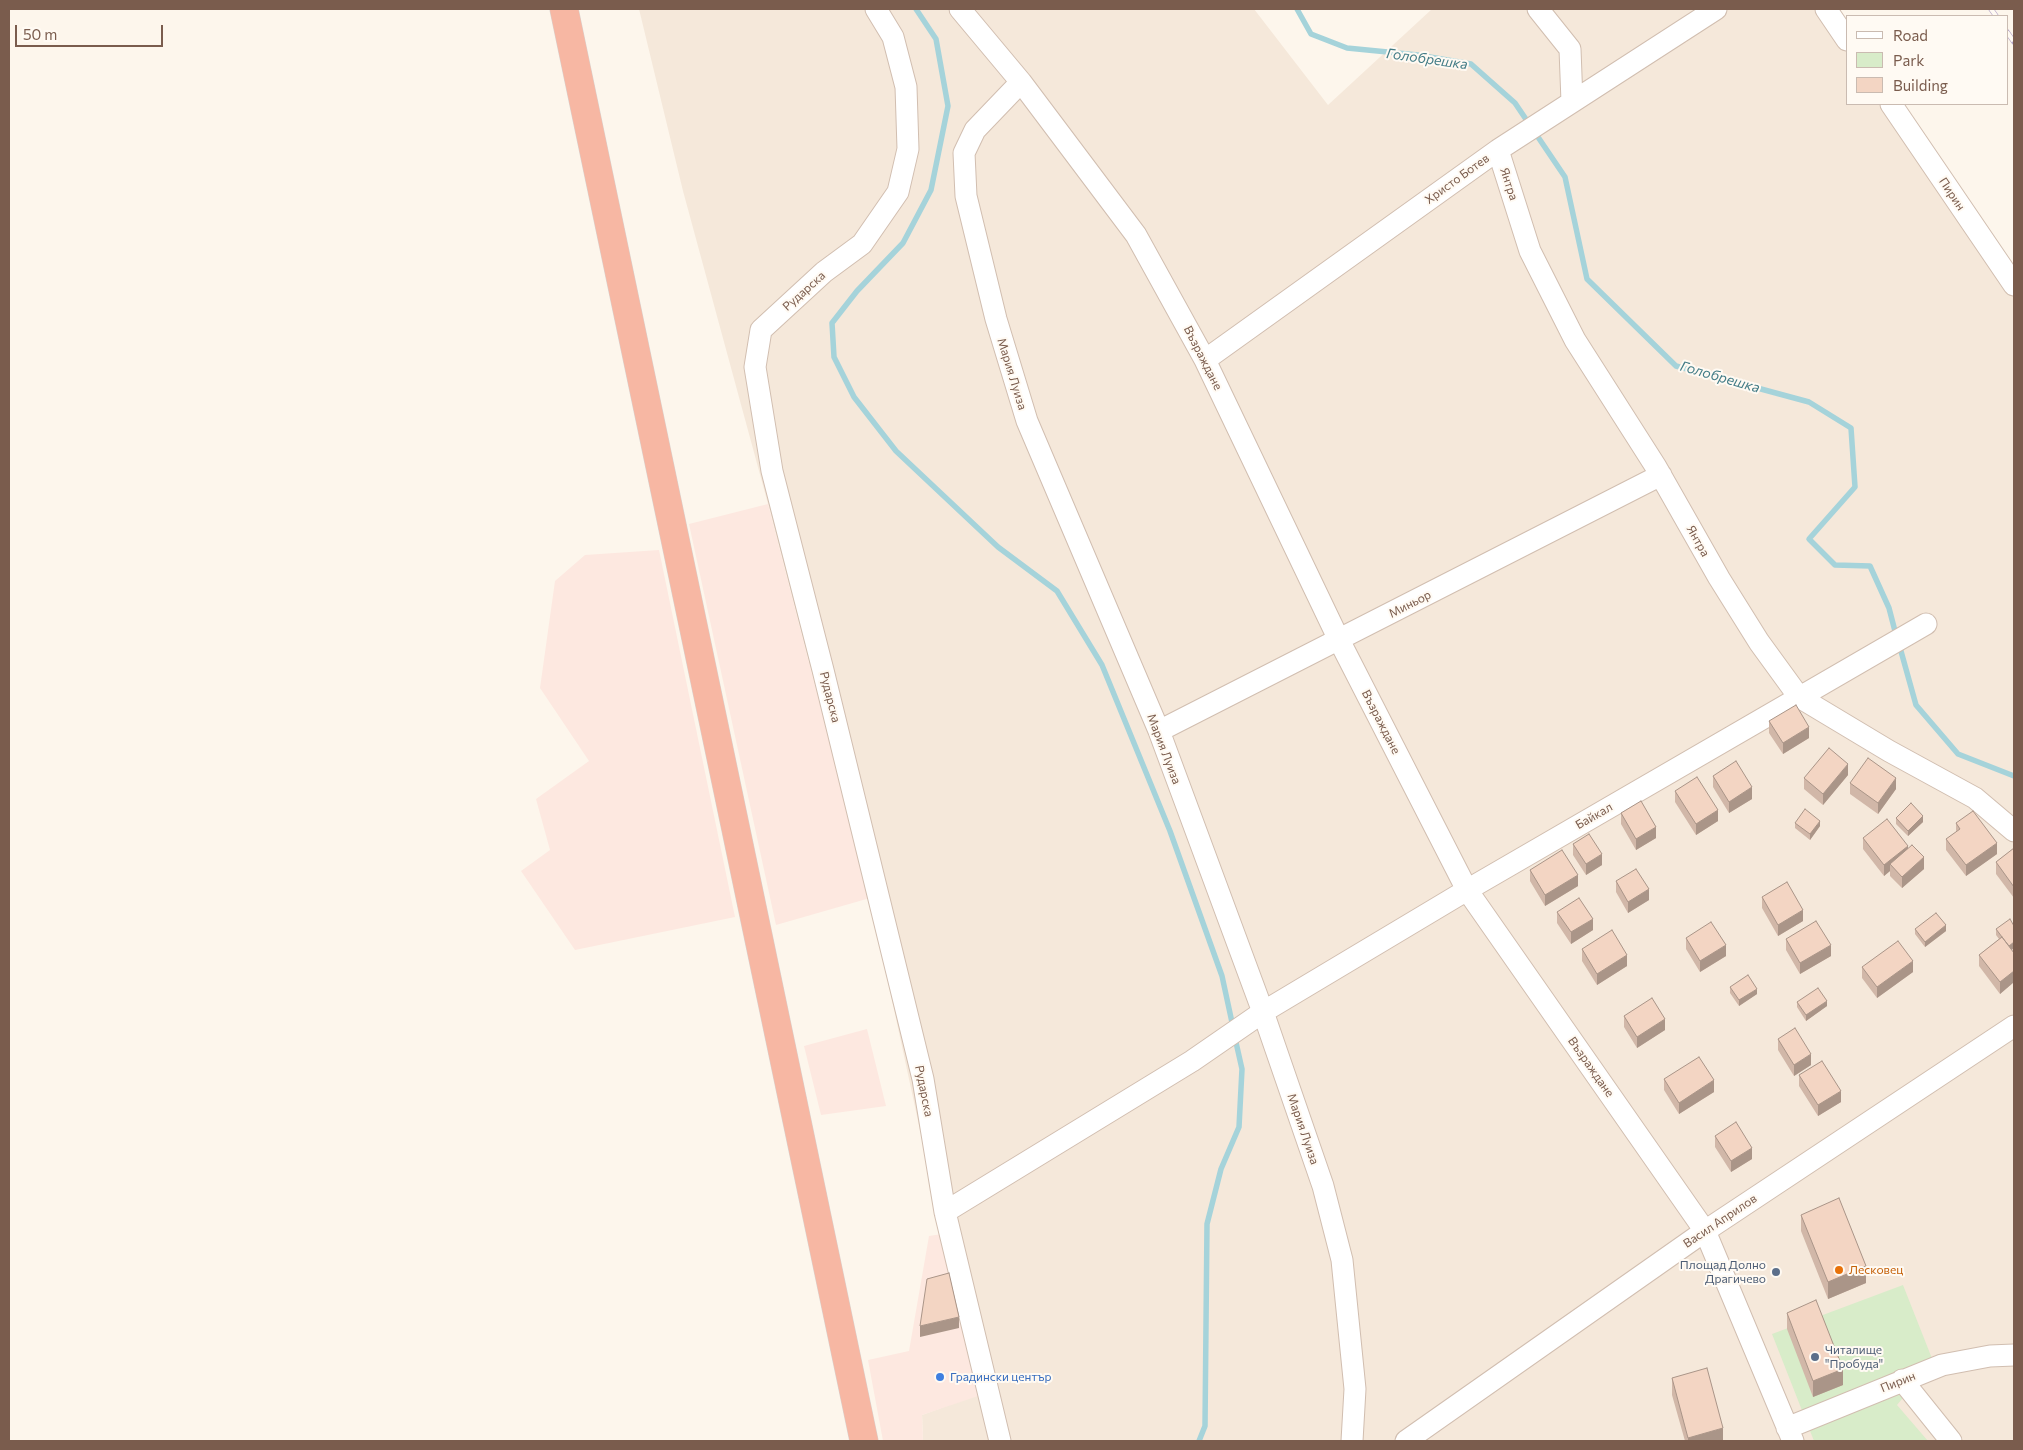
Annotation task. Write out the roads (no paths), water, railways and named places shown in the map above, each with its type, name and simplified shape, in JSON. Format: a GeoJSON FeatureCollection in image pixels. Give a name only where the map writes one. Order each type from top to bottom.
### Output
{"type":"FeatureCollection","features":[{"type":"Feature","properties":{"kind":"highway"},"geometry":{"type":"LineString","coordinates":[[564,9],[864,1441]]}},
{"type":"Feature","properties":{"kind":"street","name":"Рударска"},"geometry":{"type":"LineString","coordinates":[[876,9],[893,37],[906,87],[908,149],[898,192],[862,244],[824,272],[761,330],[755,367],[772,471],[830,698],[923,1079],[945,1212],[1000,1441]]}},
{"type":"Feature","properties":{"kind":"street","name":"Възраждане"},"geometry":{"type":"LineString","coordinates":[[960,9],[1021,82],[1136,235],[1205,360],[1340,640],[1467,890],[1705,1230],[1786,1437]]}},
{"type":"Feature","properties":{"kind":"street"},"geometry":{"type":"LineString","coordinates":[[1538,9],[1570,49],[1565,107]]}},
{"type":"Feature","properties":{"kind":"street","name":"Христо Ботев"},"geometry":{"type":"LineString","coordinates":[[1205,360],[1503,147],[1716,9]]}},
{"type":"Feature","properties":{"kind":"street"},"geometry":{"type":"LineString","coordinates":[[1826,9],[1846,39]]}},
{"type":"Feature","properties":{"kind":"street","name":"Мария Луиза"},"geometry":{"type":"LineString","coordinates":[[1021,82],[975,130],[964,153],[966,196],[996,319],[1027,421],[1158,732],[1263,1012],[1323,1186],[1342,1260],[1354,1389],[1352,1441]]}},
{"type":"Feature","properties":{"kind":"street","name":"Пирин"},"geometry":{"type":"LineString","coordinates":[[1892,105],[2014,285]]}},
{"type":"Feature","properties":{"kind":"street","name":"Янтра"},"geometry":{"type":"LineString","coordinates":[[1503,147],[1530,251],[1575,340],[1661,475],[1729,594],[1759,642],[1799,697],[1889,751],[1975,798],[2014,831]]}},
{"type":"Feature","properties":{"kind":"street","name":"Миньор"},"geometry":{"type":"LineString","coordinates":[[1158,732],[1661,475]]}},
{"type":"Feature","properties":{"kind":"street","name":"Байкал"},"geometry":{"type":"LineString","coordinates":[[945,1212],[1192,1061],[1263,1012],[1467,890],[1926,624]]}},
{"type":"Feature","properties":{"kind":"street","name":"Васил Априлов"},"geometry":{"type":"LineString","coordinates":[[1406,1441],[1705,1230],[2014,1026]]}},
{"type":"Feature","properties":{"kind":"street","name":"Пирин"},"geometry":{"type":"LineString","coordinates":[[1786,1437],[1902,1380],[1942,1364],[1990,1356],[2014,1355]]}},
{"type":"Feature","properties":{"kind":"street"},"geometry":{"type":"LineString","coordinates":[[1902,1380],[1951,1441]]}},
{"type":"Feature","properties":{"kind":"waterway"},"geometry":{"type":"LineString","coordinates":[[916,9],[936,39],[948,106],[931,190],[903,243],[857,291],[832,323],[834,357],[854,397],[896,451],[998,547],[1057,591],[1102,665],[1170,831],[1222,976],[1233,1027]]}},
{"type":"Feature","properties":{"kind":"waterway","name":"Голобрешка"},"geometry":{"type":"LineString","coordinates":[[1297,9],[1311,34],[1347,48],[1418,55],[1471,64],[1515,103],[1565,177],[1587,279],[1676,366],[1809,402],[1851,428],[1855,487],[1809,539],[1835,565],[1870,566],[1889,608],[1896,635]]}},
{"type":"Feature","properties":{"kind":"waterway","name":"Голобрешка"},"geometry":{"type":"LineString","coordinates":[[1899,644],[1916,705],[1958,754],[2014,776]]}},
{"type":"Feature","properties":{"kind":"waterway"},"geometry":{"type":"LineString","coordinates":[[1199,1441],[1205,1426],[1207,1224],[1221,1169],[1239,1127],[1242,1069],[1235,1038]]}},
{"type":"Feature","properties":{"kind":"railway"},"geometry":{"type":"LineString","coordinates":[[1991,9],[1995,15]]}},
{"type":"Feature","properties":{"kind":"railway"},"geometry":{"type":"LineString","coordinates":[[2008,33],[2014,42]]}},
{"type":"Feature","properties":{"kind":"place","name":"Лесковец"},"geometry":{"type":"Point","coordinates":[1839,1270]}},
{"type":"Feature","properties":{"kind":"place","name":"Площад Долно Драгичево"},"geometry":{"type":"Point","coordinates":[1776,1272]}},
{"type":"Feature","properties":{"kind":"place","name":"Читалище \"Пробуда\""},"geometry":{"type":"Point","coordinates":[1815,1357]}},
{"type":"Feature","properties":{"kind":"place","name":"Градински център"},"geometry":{"type":"Point","coordinates":[940,1377]}}]}
